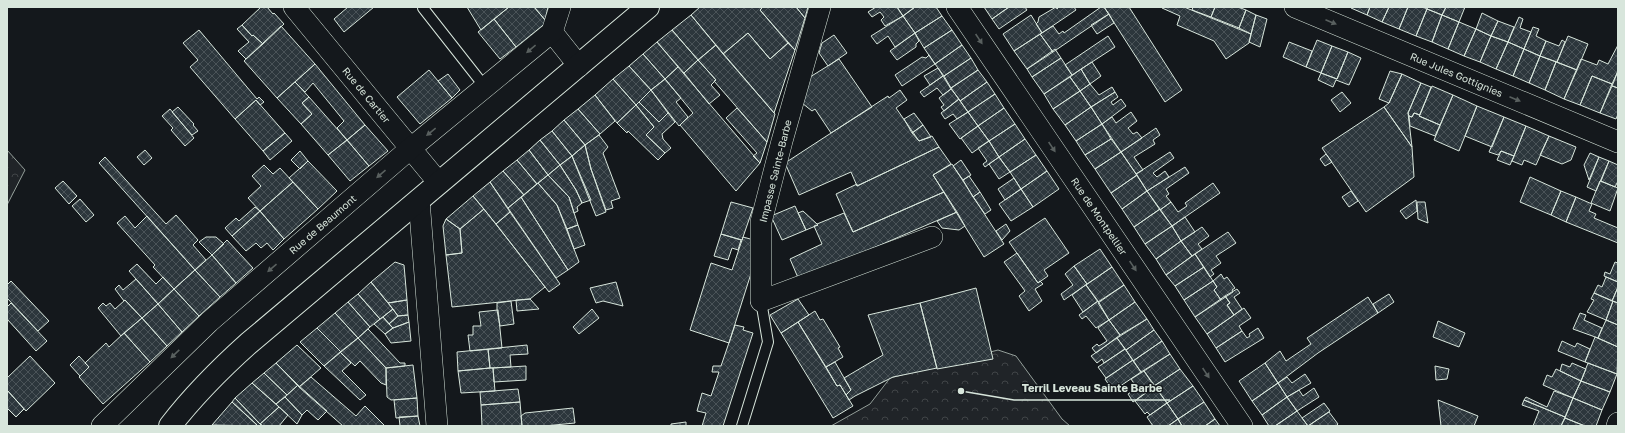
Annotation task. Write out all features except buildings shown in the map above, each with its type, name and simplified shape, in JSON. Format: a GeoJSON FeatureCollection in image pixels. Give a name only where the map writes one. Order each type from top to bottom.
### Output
{"type":"FeatureCollection","features":[{"type":"Feature","properties":{"kind":"main road"},"geometry":{"type":"LineString","coordinates":[[170,426],[188,402],[211,378],[249,343],[579,66],[645,8]]}},
{"type":"Feature","properties":{"kind":"street","name":"Rue de Cartier"},"geometry":{"type":"LineString","coordinates":[[294,7],[439,183]]}},
{"type":"Feature","properties":{"kind":"street"},"geometry":{"type":"LineString","coordinates":[[560,7],[552,32],[579,66]]}},
{"type":"Feature","properties":{"kind":"street","name":"Impasse Sainte-Barbe"},"geometry":{"type":"LineString","coordinates":[[761,301],[761,222],[820,7]]}},
{"type":"Feature","properties":{"kind":"street","name":"Rue de Montpellier"},"geometry":{"type":"LineString","coordinates":[[957,7],[1242,426]]}},
{"type":"Feature","properties":{"kind":"street","name":"Rue Jules Gottignies"},"geometry":{"type":"LineString","coordinates":[[1295,7],[1618,142]]}},
{"type":"Feature","properties":{"kind":"street","name":"Rue de Beaumont"},"geometry":{"type":"LineString","coordinates":[[102,426],[209,322],[411,148],[552,32]]}},
{"type":"Feature","properties":{"kind":"street"},"geometry":{"type":"LineString","coordinates":[[419,200],[437,426]]}},
{"type":"Feature","properties":{"kind":"street"},"geometry":{"type":"LineString","coordinates":[[761,301],[932,237]]}},
{"type":"Feature","properties":{"kind":"lane"},"geometry":{"type":"LineString","coordinates":[[423,8],[485,87]]}},
{"type":"Feature","properties":{"kind":"lane"},"geometry":{"type":"LineString","coordinates":[[742,426],[768,342],[761,301]]}},
{"type":"Feature","properties":{"kind":"green space"},"geometry":{"type":"Polygon","coordinates":[[[7,150],[25,170],[7,205],[7,150]]]}},
{"type":"Feature","properties":{"kind":"green space"},"geometry":{"type":"Polygon","coordinates":[[[998,350],[1016,356],[1062,419],[1070,426],[831,426],[870,404],[890,378],[998,350]]]}},
{"type":"Feature","properties":{"kind":"place","name":"Terril Leveau Sainte Barbe"},"geometry":{"type":"Point","coordinates":[961,391]}}]}
